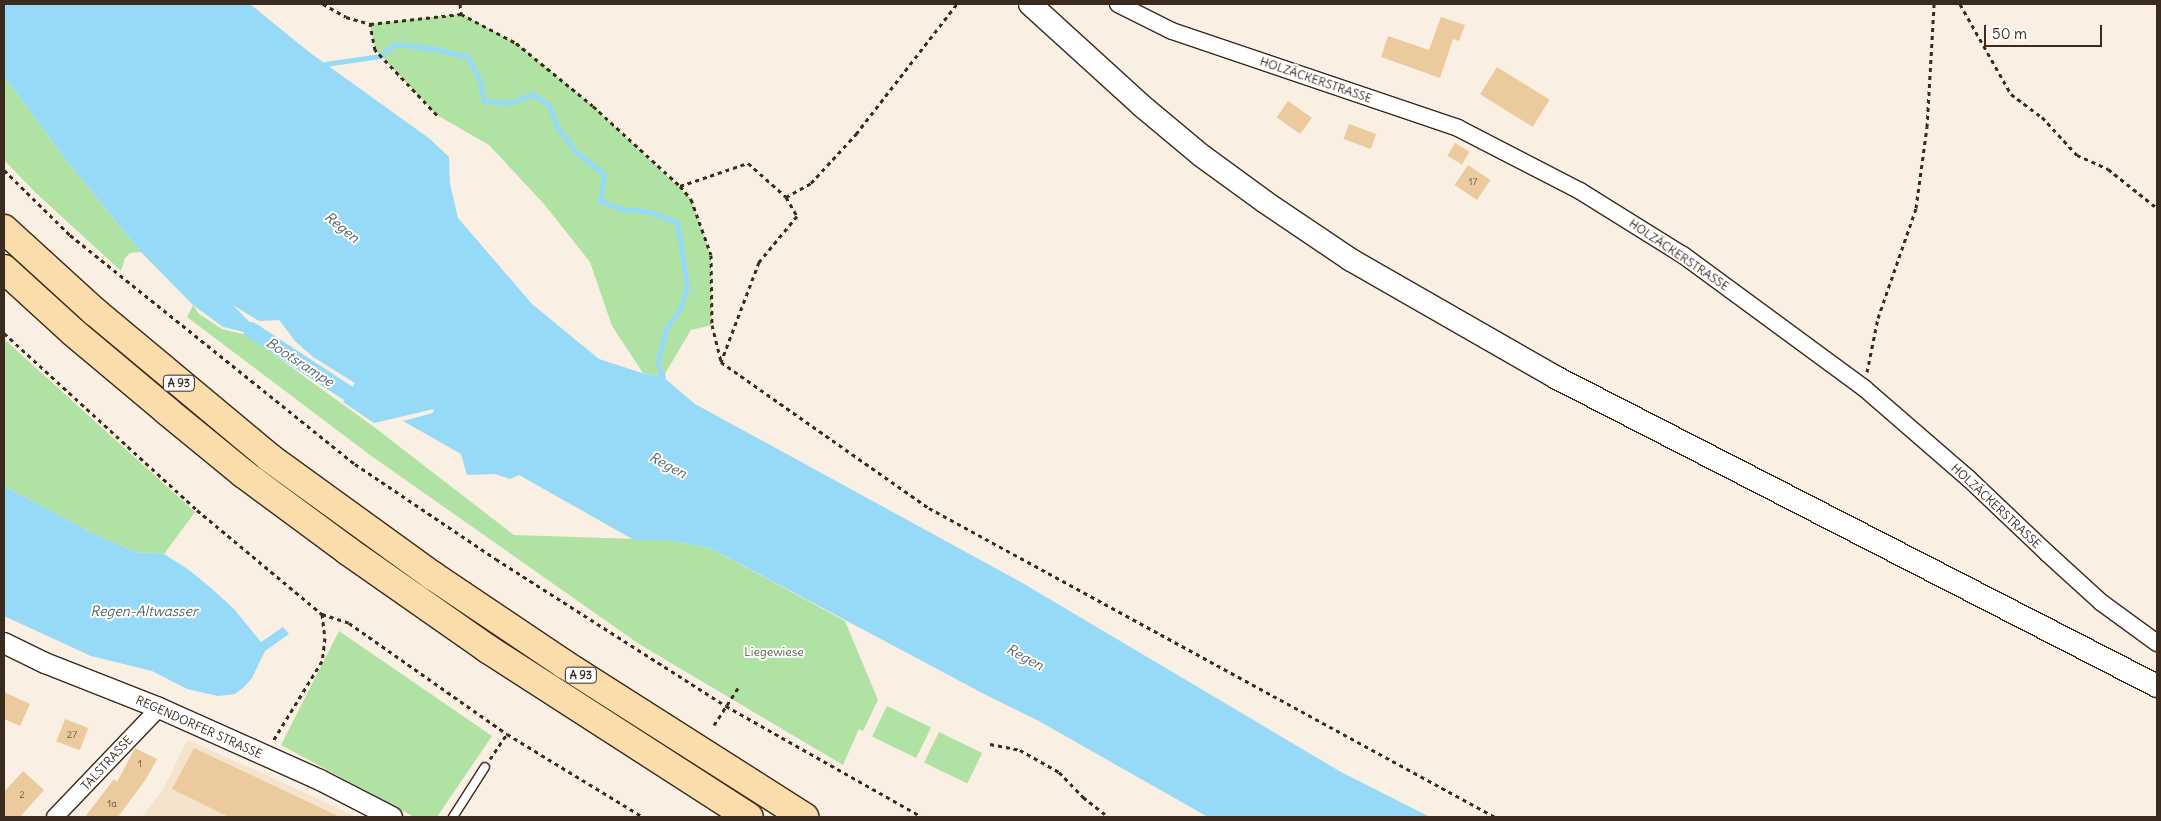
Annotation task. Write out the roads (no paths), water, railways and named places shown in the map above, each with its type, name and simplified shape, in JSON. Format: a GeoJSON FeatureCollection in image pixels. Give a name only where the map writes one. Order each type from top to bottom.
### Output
{"type":"FeatureCollection","features":[{"type":"Feature","properties":{"kind":"highway","name":"A 93"},"geometry":{"type":"LineString","coordinates":[[4,229],[95,312],[270,458],[433,576],[564,664],[804,817]]}},
{"type":"Feature","properties":{"kind":"highway","name":"A 93"},"geometry":{"type":"LineString","coordinates":[[4,269],[73,332],[167,411],[244,474],[340,546],[488,649],[749,817]]}},
{"type":"Feature","properties":{"kind":"main road"},"geometry":{"type":"LineString","coordinates":[[1030,4],[1142,106],[1202,156],[1265,202],[1351,260],[1557,378],[2157,686]]}},
{"type":"Feature","properties":{"kind":"street","name":"HOLZÄCKERSTRASSE"},"geometry":{"type":"LineString","coordinates":[[1118,4],[1172,31],[1458,128],[1580,191],[1683,255],[1864,388],[1968,478],[2046,553],[2102,602],[2157,642]]}},
{"type":"Feature","properties":{"kind":"street","name":"REGENDORFER STRASSE"},"geometry":{"type":"LineString","coordinates":[[4,643],[45,663],[159,708],[320,780],[392,817]]}},
{"type":"Feature","properties":{"kind":"street","name":"TALSTRASSE"},"geometry":{"type":"LineString","coordinates":[[55,817],[159,708]]}},
{"type":"Feature","properties":{"kind":"lane"},"geometry":{"type":"LineString","coordinates":[[453,817],[485,767]]}},
{"type":"Feature","properties":{"kind":"water","name":"Regen"},"geometry":{"type":"Polygon","coordinates":[[[4,4],[250,4],[309,52],[430,139],[449,157],[450,184],[458,218],[532,304],[599,359],[642,373],[663,377],[695,404],[1019,581],[1341,772],[1430,817],[1208,817],[1037,720],[986,695],[710,548],[666,540],[634,540],[519,475],[510,479],[495,474],[467,475],[461,454],[403,421],[433,413],[434,409],[374,423],[343,402],[355,383],[313,357],[295,341],[279,320],[259,321],[233,305],[256,329],[248,333],[223,327],[193,305],[141,252],[66,160],[4,76],[4,4]]]}},
{"type":"Feature","properties":{"kind":"water","name":"Regen-Altwasser"},"geometry":{"type":"Polygon","coordinates":[[[4,486],[98,536],[136,552],[164,554],[189,570],[211,588],[234,609],[261,642],[283,627],[289,634],[265,651],[252,678],[244,687],[235,694],[218,696],[187,689],[152,671],[91,656],[4,616],[4,486]]]}},
{"type":"Feature","properties":{"kind":"waterway"},"geometry":{"type":"LineString","coordinates":[[325,64],[380,56],[395,44],[430,48],[468,57],[480,82],[484,101],[510,103],[533,94],[549,105],[557,127],[576,152],[604,174],[600,201],[626,210],[648,211],[677,222],[687,286],[680,309],[666,328],[657,363],[663,377]]}},
{"type":"Feature","properties":{"kind":"waterway","name":"Bootsrampe"},"geometry":{"type":"LineString","coordinates":[[251,330],[349,394]]}},
{"type":"Feature","properties":{"kind":"park label","name":"Liegewiese"},"geometry":{"type":"Point","coordinates":[774,652]}}]}
